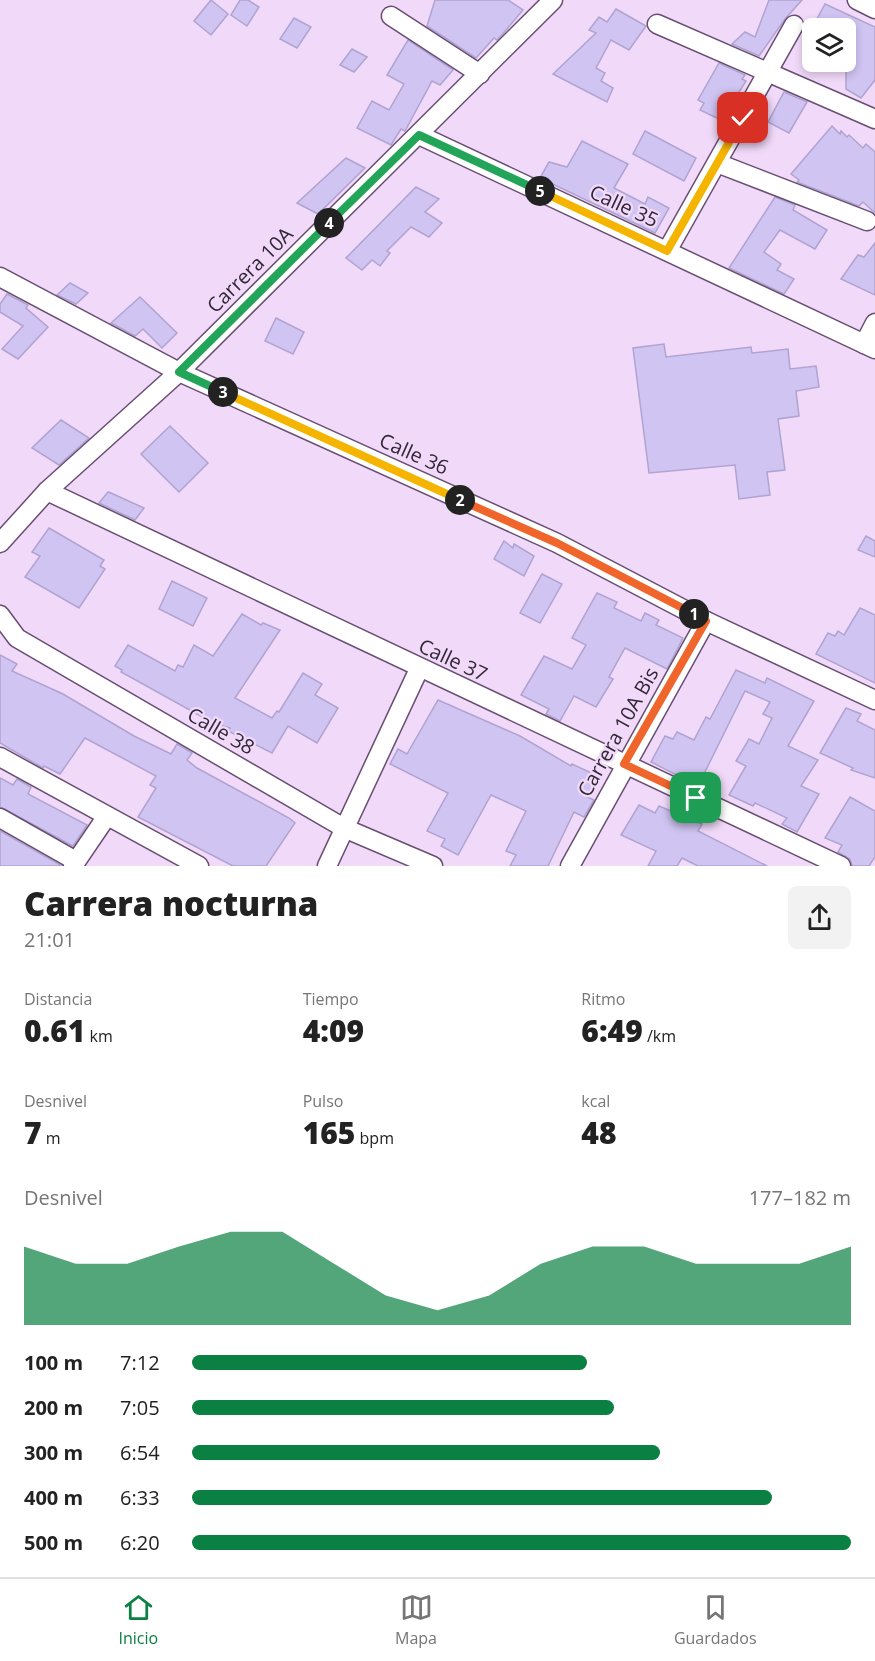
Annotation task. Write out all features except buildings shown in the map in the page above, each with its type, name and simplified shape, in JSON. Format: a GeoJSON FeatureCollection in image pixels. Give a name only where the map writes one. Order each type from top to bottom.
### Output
{"type":"FeatureCollection","features":[{"type":"Feature","properties":{"kind":"street","name":"Carrera 10A"},"geometry":{"type":"LineString","coordinates":[[0,543],[47,491],[179,372],[553,0]]}},
{"type":"Feature","properties":{"kind":"street"},"geometry":{"type":"LineString","coordinates":[[857,0],[875,9]]}},
{"type":"Feature","properties":{"kind":"street"},"geometry":{"type":"LineString","coordinates":[[391,16],[480,74]]}},
{"type":"Feature","properties":{"kind":"street"},"geometry":{"type":"LineString","coordinates":[[657,24],[875,119]]}},
{"type":"Feature","properties":{"kind":"street"},"geometry":{"type":"LineString","coordinates":[[667,251],[794,25]]}},
{"type":"Feature","properties":{"kind":"street","name":"Calle 35"},"geometry":{"type":"LineString","coordinates":[[419,135],[870,346]]}},
{"type":"Feature","properties":{"kind":"street"},"geometry":{"type":"LineString","coordinates":[[717,163],[867,221]]}},
{"type":"Feature","properties":{"kind":"street","name":"Calle 36"},"geometry":{"type":"LineString","coordinates":[[0,277],[179,372],[557,543],[706,621],[875,700]]}},
{"type":"Feature","properties":{"kind":"street"},"geometry":{"type":"LineString","coordinates":[[870,346],[875,323]]}},
{"type":"Feature","properties":{"kind":"street","name":"Calle 37"},"geometry":{"type":"LineString","coordinates":[[47,491],[419,669],[841,866]]}},
{"type":"Feature","properties":{"kind":"street","name":"Calle 38"},"geometry":{"type":"LineString","coordinates":[[0,615],[17,638],[344,828],[433,866]]}},
{"type":"Feature","properties":{"kind":"street","name":"Carrera 10A Bis"},"geometry":{"type":"LineString","coordinates":[[570,866],[624,764],[706,621]]}},
{"type":"Feature","properties":{"kind":"street"},"geometry":{"type":"LineString","coordinates":[[327,866],[419,669]]}},
{"type":"Feature","properties":{"kind":"street"},"geometry":{"type":"LineString","coordinates":[[0,757],[199,866]]}},
{"type":"Feature","properties":{"kind":"street"},"geometry":{"type":"LineString","coordinates":[[0,818],[74,863],[107,816]]}},
{"type":"Feature","properties":{"kind":"route"},"geometry":{"type":"LineString","coordinates":[[696,798],[624,764],[706,621],[557,543],[179,372],[419,135],[667,251],[743,118]]}}]}
